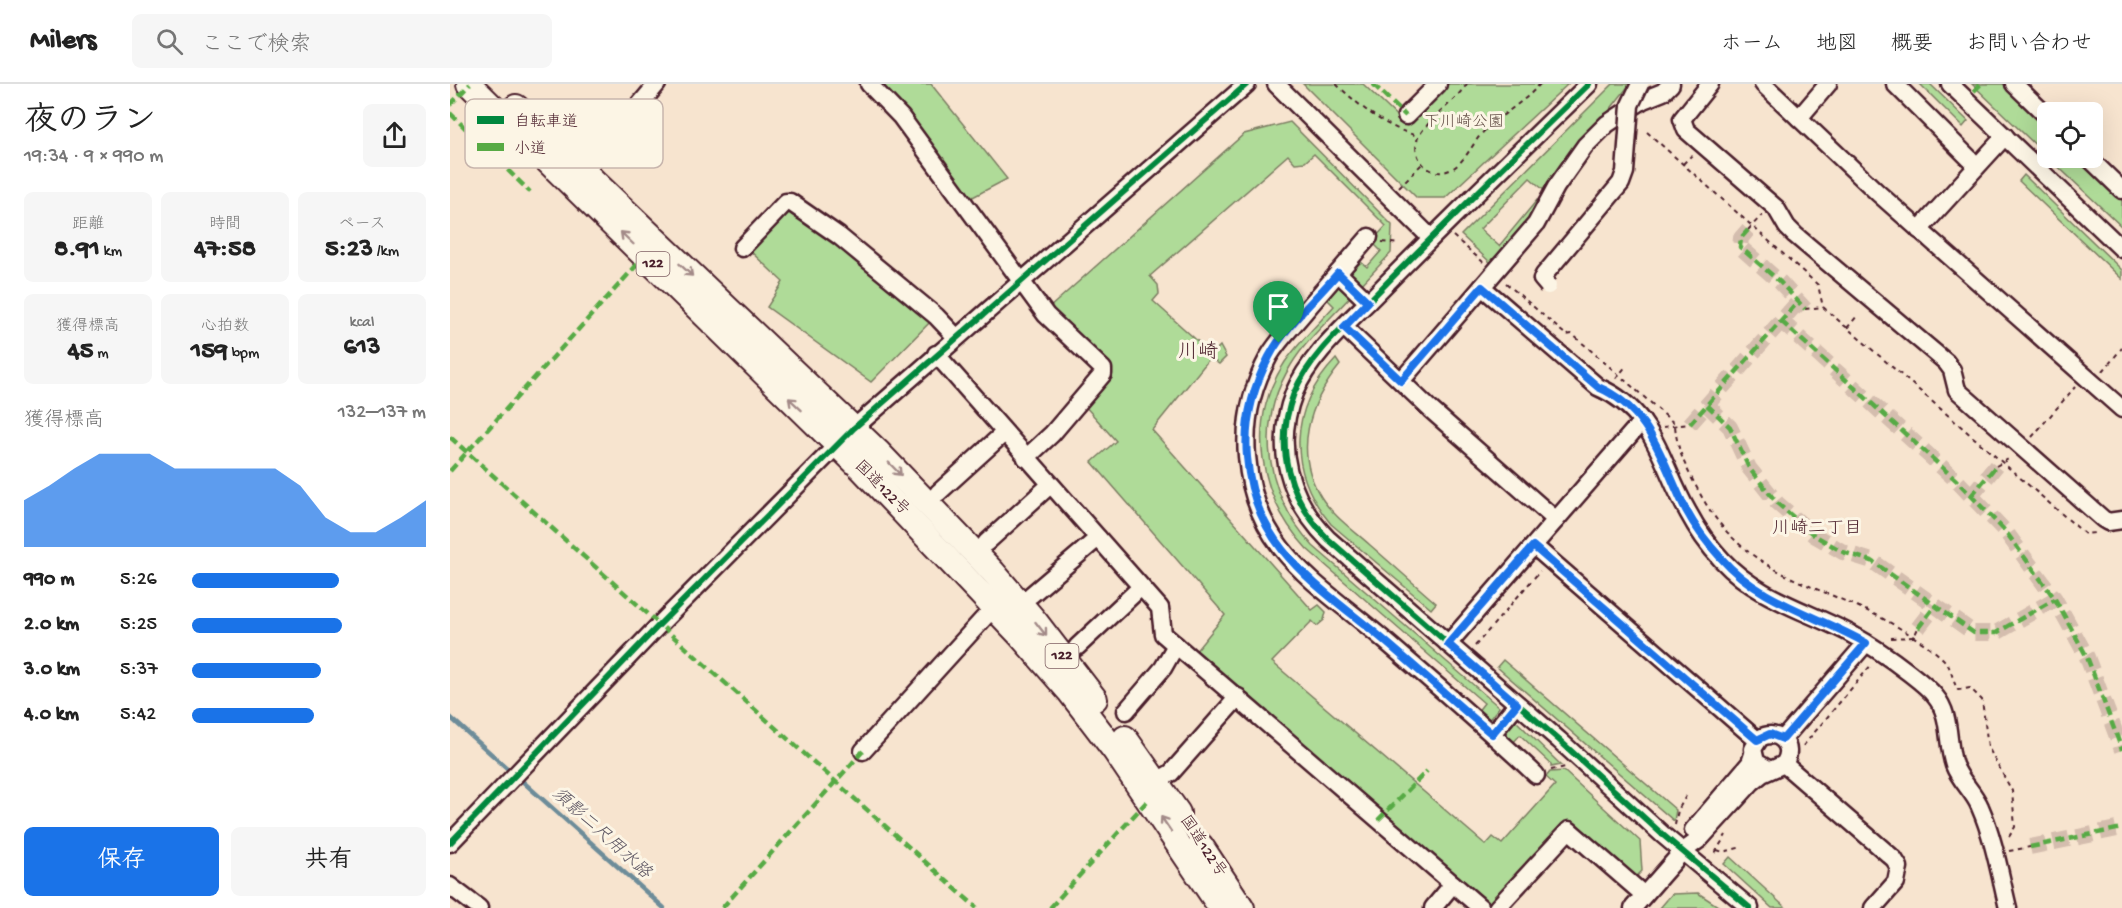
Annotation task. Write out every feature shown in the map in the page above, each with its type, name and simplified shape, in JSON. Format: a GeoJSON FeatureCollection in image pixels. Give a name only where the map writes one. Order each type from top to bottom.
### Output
{"type":"FeatureCollection","features":[{"type":"Feature","properties":{"kind":"highway","name":"国道122号"},"geometry":{"type":"LineString","coordinates":[[469,84],[484,99]]}},
{"type":"Feature","properties":{"kind":"highway","name":"国道122号"},"geometry":{"type":"LineString","coordinates":[[493,84],[509,99]]}},
{"type":"Feature","properties":{"kind":"highway","name":"国道122号"},"geometry":{"type":"LineString","coordinates":[[555,168],[837,445],[994,607],[1069,691],[1095,725],[1149,799],[1221,908]]}},
{"type":"Feature","properties":{"kind":"highway","name":"国道122号"},"geometry":{"type":"LineString","coordinates":[[581,168],[854,428],[946,522],[1028,612],[1157,781],[1242,908]]}},
{"type":"Feature","properties":{"kind":"street"},"geometry":{"type":"LineString","coordinates":[[644,99],[657,84]]}},
{"type":"Feature","properties":{"kind":"street"},"geometry":{"type":"LineString","coordinates":[[868,84],[901,117],[1046,315],[1103,369],[1103,374],[1052,434],[1026,458]]}},
{"type":"Feature","properties":{"kind":"street"},"geometry":{"type":"LineString","coordinates":[[450,843],[652,632],[854,428],[1021,279],[1247,84]]}},
{"type":"Feature","properties":{"kind":"street"},"geometry":{"type":"LineString","coordinates":[[1276,84],[1431,238]]}},
{"type":"Feature","properties":{"kind":"street"},"geometry":{"type":"LineString","coordinates":[[1406,116],[1438,84]]}},
{"type":"Feature","properties":{"kind":"street"},"geometry":{"type":"LineString","coordinates":[[1589,84],[1431,238],[1344,327],[1311,365],[1294,393],[1284,435],[1290,481],[1302,508],[1328,539],[1682,852],[1750,908]]}},
{"type":"Feature","properties":{"kind":"street"},"geometry":{"type":"LineString","coordinates":[[1548,286],[1542,279],[1544,275],[1622,183],[1625,172],[1630,105],[1640,84]]}},
{"type":"Feature","properties":{"kind":"street"},"geometry":{"type":"LineString","coordinates":[[1401,381],[1536,224],[1556,187],[1585,146],[1607,124],[1643,100],[1663,92],[1671,84]]}},
{"type":"Feature","properties":{"kind":"street"},"geometry":{"type":"LineString","coordinates":[[1710,84],[1682,119],[1686,130],[1776,208],[1787,227],[1795,235],[1946,362],[1952,370],[1957,390],[2016,444],[2103,519],[2108,522],[2122,520]]}},
{"type":"Feature","properties":{"kind":"street"},"geometry":{"type":"LineString","coordinates":[[1763,84],[1919,230],[2122,409]]}},
{"type":"Feature","properties":{"kind":"street"},"geometry":{"type":"LineString","coordinates":[[1799,118],[1828,84]]}},
{"type":"Feature","properties":{"kind":"street"},"geometry":{"type":"LineString","coordinates":[[1895,84],[1977,166]]}},
{"type":"Feature","properties":{"kind":"street"},"geometry":{"type":"LineString","coordinates":[[1950,84],[2122,249]]}},
{"type":"Feature","properties":{"kind":"street"},"geometry":{"type":"LineString","coordinates":[[2014,84],[2037,106]]}},
{"type":"Feature","properties":{"kind":"street"},"geometry":{"type":"LineString","coordinates":[[1919,230],[2005,136]]}},
{"type":"Feature","properties":{"kind":"street"},"geometry":{"type":"LineString","coordinates":[[2099,168],[2122,190]]}},
{"type":"Feature","properties":{"kind":"street"},"geometry":{"type":"LineString","coordinates":[[742,248],[786,202],[790,202],[839,236],[936,316],[956,337]]}},
{"type":"Feature","properties":{"kind":"street"},"geometry":{"type":"LineString","coordinates":[[1369,237],[1283,337],[1270,356],[1256,385],[1249,408],[1246,444],[1248,470],[1255,503],[1267,531],[1309,579],[1492,734],[1536,775]]}},
{"type":"Feature","properties":{"kind":"street"},"geometry":{"type":"LineString","coordinates":[[1338,273],[1368,302]]}},
{"type":"Feature","properties":{"kind":"street"},"geometry":{"type":"LineString","coordinates":[[1482,287],[1598,387],[1619,398],[1642,421],[1659,446],[1687,512],[1704,538],[1735,573],[1760,591],[1788,606],[1866,643],[1921,683],[1943,708],[1954,765],[1964,785],[1979,804],[1987,825],[2008,908]]}},
{"type":"Feature","properties":{"kind":"street"},"geometry":{"type":"LineString","coordinates":[[1344,327],[1556,520]]}},
{"type":"Feature","properties":{"kind":"street"},"geometry":{"type":"LineString","coordinates":[[936,354],[1160,608],[1163,634],[1481,908]]}},
{"type":"Feature","properties":{"kind":"street"},"geometry":{"type":"LineString","coordinates":[[1448,644],[1642,421]]}},
{"type":"Feature","properties":{"kind":"street"},"geometry":{"type":"LineString","coordinates":[[938,493],[1004,433]]}},
{"type":"Feature","properties":{"kind":"street"},"geometry":{"type":"LineString","coordinates":[[986,543],[1050,485]]}},
{"type":"Feature","properties":{"kind":"street"},"geometry":{"type":"LineString","coordinates":[[1031,595],[1098,538]]}},
{"type":"Feature","properties":{"kind":"street"},"geometry":{"type":"LineString","coordinates":[[1533,546],[1755,747],[1759,765],[1777,767],[1894,859],[1899,867],[1896,882],[1873,908]]}},
{"type":"Feature","properties":{"kind":"street"},"geometry":{"type":"LineString","coordinates":[[1077,646],[1141,587]]}},
{"type":"Feature","properties":{"kind":"street"},"geometry":{"type":"LineString","coordinates":[[863,751],[994,607]]}},
{"type":"Feature","properties":{"kind":"street"},"geometry":{"type":"LineString","coordinates":[[1783,739],[1866,643]]}},
{"type":"Feature","properties":{"kind":"street"},"geometry":{"type":"LineString","coordinates":[[1126,711],[1163,668],[1176,645]]}},
{"type":"Feature","properties":{"kind":"street"},"geometry":{"type":"LineString","coordinates":[[1157,781],[1171,773],[1238,697]]}},
{"type":"Feature","properties":{"kind":"street"},"geometry":{"type":"LineString","coordinates":[[1492,734],[1517,704]]}},
{"type":"Feature","properties":{"kind":"street"},"geometry":{"type":"LineString","coordinates":[[1633,908],[1682,852],[1700,839],[1752,782],[1777,767],[1789,751],[1783,739],[1770,734],[1755,747],[1750,763],[1694,829],[1682,852]]}},
{"type":"Feature","properties":{"kind":"street"},"geometry":{"type":"LineString","coordinates":[[1497,908],[1569,830],[1644,895]]}},
{"type":"Feature","properties":{"kind":"street"},"geometry":{"type":"LineString","coordinates":[[1433,908],[1453,884]]}},
{"type":"Feature","properties":{"kind":"street"},"geometry":{"type":"LineString","coordinates":[[450,886],[479,908]]}},
{"type":"Feature","properties":{"kind":"path"},"geometry":{"type":"LineString","coordinates":[[1336,84],[1377,120],[1398,131],[1418,136]]}},
{"type":"Feature","properties":{"kind":"path"},"geometry":{"type":"LineString","coordinates":[[1467,84],[1418,136],[1416,148],[1422,164],[1438,172],[1449,171],[1459,163],[1485,131],[1540,84]]}},
{"type":"Feature","properties":{"kind":"path"},"geometry":{"type":"LineString","coordinates":[[1647,132],[1818,285],[1823,307],[2085,534],[2103,532]]}},
{"type":"Feature","properties":{"kind":"path"},"geometry":{"type":"LineString","coordinates":[[1399,186],[1422,164]]}},
{"type":"Feature","properties":{"kind":"path"},"geometry":{"type":"LineString","coordinates":[[1748,230],[1764,213]]}},
{"type":"Feature","properties":{"kind":"path"},"geometry":{"type":"LineString","coordinates":[[1453,236],[1487,266]]}},
{"type":"Feature","properties":{"kind":"path"},"geometry":{"type":"LineString","coordinates":[[1501,279],[1566,335],[1572,334],[1675,424],[1675,439],[1686,468],[1715,520],[1735,542],[1760,562],[1801,584],[1878,615],[1914,637],[1947,663],[1952,681],[1958,690],[1970,688],[1982,700],[1988,747],[2012,790],[2015,827],[2007,840],[2009,851],[2030,847]]}},
{"type":"Feature","properties":{"kind":"path"},"geometry":{"type":"LineString","coordinates":[[1805,309],[1823,307]]}},
{"type":"Feature","properties":{"kind":"path"},"geometry":{"type":"LineString","coordinates":[[1847,328],[1858,315]]}},
{"type":"Feature","properties":{"kind":"path"},"geometry":{"type":"LineString","coordinates":[[2100,374],[2122,348]]}},
{"type":"Feature","properties":{"kind":"path"},"geometry":{"type":"LineString","coordinates":[[1615,381],[1626,366]]}},
{"type":"Feature","properties":{"kind":"path"},"geometry":{"type":"LineString","coordinates":[[2028,441],[2079,383]]}},
{"type":"Feature","properties":{"kind":"path"},"geometry":{"type":"LineString","coordinates":[[1663,427],[1690,424]]}},
{"type":"Feature","properties":{"kind":"path"},"geometry":{"type":"LineString","coordinates":[[1996,466],[2015,456]]}},
{"type":"Feature","properties":{"kind":"path"},"geometry":{"type":"LineString","coordinates":[[1472,649],[1544,566]]}},
{"type":"Feature","properties":{"kind":"path"},"geometry":{"type":"LineString","coordinates":[[1914,637],[1918,628]]}},
{"type":"Feature","properties":{"kind":"path"},"geometry":{"type":"LineString","coordinates":[[1892,638],[1914,637]]}},
{"type":"Feature","properties":{"kind":"path"},"geometry":{"type":"LineString","coordinates":[[1802,749],[1874,662]]}},
{"type":"Feature","properties":{"kind":"path"},"geometry":{"type":"LineString","coordinates":[[1536,775],[1568,766]]}},
{"type":"Feature","properties":{"kind":"path"},"geometry":{"type":"LineString","coordinates":[[1675,825],[1678,810],[1686,796]]}},
{"type":"Feature","properties":{"kind":"path"},"geometry":{"type":"LineString","coordinates":[[1732,827],[1716,851],[1723,852],[1742,847]]}},
{"type":"Feature","properties":{"kind":"green space"},"geometry":{"type":"Polygon","coordinates":[[[878,84],[931,84],[1007,179],[969,199],[892,96],[878,84]]]}},
{"type":"Feature","properties":{"kind":"green space","name":"下川崎公園"},"geometry":{"type":"Polygon","coordinates":[[[1303,84],[1363,84],[1407,126],[1447,84],[1568,84],[1445,198],[1417,198],[1303,84]]]}},
{"type":"Feature","properties":{"kind":"green space"},"geometry":{"type":"Polygon","coordinates":[[[1613,84],[1630,84],[1546,192],[1530,178],[1480,229],[1499,246],[1537,200],[1538,203],[1523,228],[1491,263],[1461,235],[1613,84]]]}},
{"type":"Feature","properties":{"kind":"green space"},"geometry":{"type":"Polygon","coordinates":[[[1920,84],[1930,84],[1968,121],[1963,127],[1920,84]]]}},
{"type":"Feature","properties":{"kind":"green space"},"geometry":{"type":"Polygon","coordinates":[[[1972,84],[2009,84],[2037,112],[2037,146],[1972,84]]]}},
{"type":"Feature","properties":{"kind":"green space"},"geometry":{"type":"Polygon","coordinates":[[[1290,122],[1392,225],[1391,253],[1362,284],[1350,273],[1361,262],[1367,267],[1381,251],[1374,244],[1374,239],[1386,226],[1314,154],[1305,162],[1295,163],[1288,155],[1150,276],[1158,285],[1159,294],[1153,301],[1212,354],[1220,346],[1226,357],[1219,364],[1210,358],[1152,430],[1312,610],[1319,605],[1326,612],[1324,620],[1317,626],[1312,621],[1272,662],[1486,845],[1493,837],[1502,844],[1555,785],[1546,777],[1550,772],[1564,771],[1640,841],[1642,871],[1633,880],[1566,822],[1493,908],[1489,908],[1195,652],[1225,615],[1092,462],[1116,441],[1084,405],[1112,370],[1071,334],[1049,308],[1244,134],[1290,122]]]}},
{"type":"Feature","properties":{"kind":"green space"},"geometry":{"type":"Polygon","coordinates":[[[2060,168],[2095,168],[2122,194],[2122,227],[2060,168]]]}},
{"type":"Feature","properties":{"kind":"green space"},"geometry":{"type":"Polygon","coordinates":[[[2024,175],[2122,270],[2122,279],[2019,181],[2024,175]]]}},
{"type":"Feature","properties":{"kind":"green space"},"geometry":{"type":"Polygon","coordinates":[[[789,207],[933,319],[871,382],[767,307],[783,282],[748,249],[789,207]]]}},
{"type":"Feature","properties":{"kind":"green space"},"geometry":{"type":"Polygon","coordinates":[[[1339,286],[1351,296],[1304,347],[1279,388],[1272,412],[1269,436],[1270,460],[1276,483],[1297,526],[1313,546],[1499,707],[1488,721],[1477,712],[1484,703],[1307,549],[1291,529],[1268,483],[1263,459],[1262,434],[1265,410],[1272,385],[1290,355],[1334,306],[1327,299],[1339,286]]]}},
{"type":"Feature","properties":{"kind":"green space"},"geometry":{"type":"Polygon","coordinates":[[[1336,359],[1340,365],[1320,395],[1308,428],[1308,463],[1313,480],[1321,497],[1337,517],[1436,603],[1431,609],[1331,524],[1306,483],[1299,441],[1302,419],[1320,378],[1336,359]]]}},
{"type":"Feature","properties":{"kind":"green space"},"geometry":{"type":"Polygon","coordinates":[[[1503,660],[1676,810],[1674,821],[1497,667],[1503,660]]]}},
{"type":"Feature","properties":{"kind":"green space"},"geometry":{"type":"Polygon","coordinates":[[[1515,720],[1561,765],[1551,767],[1551,764],[1520,735],[1513,743],[1503,734],[1515,720]]]}},
{"type":"Feature","properties":{"kind":"green space"},"geometry":{"type":"Polygon","coordinates":[[[1730,857],[1786,908],[1772,908],[1724,864],[1730,857]]]}},
{"type":"Feature","properties":{"kind":"green space"},"geometry":{"type":"Polygon","coordinates":[[[1698,893],[1721,908],[1660,908],[1672,894],[1698,893]]]}},
{"type":"Feature","properties":{"kind":"waterway","name":"須影二尺用水路"},"geometry":{"type":"LineString","coordinates":[[450,717],[508,769]]}},
{"type":"Feature","properties":{"kind":"waterway","name":"須影二尺用水路"},"geometry":{"type":"LineString","coordinates":[[521,780],[664,908]]}},
{"type":"Feature","properties":{"kind":"tunnel"},"geometry":{"type":"LineString","coordinates":[[1748,230],[1741,238],[1740,247],[1780,282],[1805,309]]}},
{"type":"Feature","properties":{"kind":"tunnel"},"geometry":{"type":"LineString","coordinates":[[1690,424],[1798,302]]}},
{"type":"Feature","properties":{"kind":"tunnel"},"geometry":{"type":"LineString","coordinates":[[1781,321],[1956,480],[2006,532],[2055,599],[2087,657],[2122,750]]}},
{"type":"Feature","properties":{"kind":"tunnel"},"geometry":{"type":"LineString","coordinates":[[1707,405],[1730,427],[1749,468],[1777,503],[1814,535],[1843,552],[1872,561],[1974,633],[1996,633],[2055,599]]}},
{"type":"Feature","properties":{"kind":"tunnel"},"geometry":{"type":"LineString","coordinates":[[1971,496],[1996,466]]}},
{"type":"Feature","properties":{"kind":"tunnel"},"geometry":{"type":"LineString","coordinates":[[1918,628],[1935,606]]}},
{"type":"Feature","properties":{"kind":"tunnel"},"geometry":{"type":"LineString","coordinates":[[2030,847],[2122,828]]}},
{"type":"Feature","properties":{"kind":"marked path"},"geometry":{"type":"LineString","coordinates":[[450,105],[470,84]]}},
{"type":"Feature","properties":{"kind":"marked path"},"geometry":{"type":"LineString","coordinates":[[1373,84],[1406,116]]}},
{"type":"Feature","properties":{"kind":"marked path"},"geometry":{"type":"LineString","coordinates":[[1974,91],[1981,84]]}},
{"type":"Feature","properties":{"kind":"marked path"},"geometry":{"type":"LineString","coordinates":[[450,113],[465,128]]}},
{"type":"Feature","properties":{"kind":"marked path"},"geometry":{"type":"LineString","coordinates":[[506,168],[530,192]]}},
{"type":"Feature","properties":{"kind":"marked path"},"geometry":{"type":"LineString","coordinates":[[1748,230],[1741,238],[1740,247],[1780,282],[1805,309]]}},
{"type":"Feature","properties":{"kind":"marked path"},"geometry":{"type":"LineString","coordinates":[[450,471],[645,256]]}},
{"type":"Feature","properties":{"kind":"marked path"},"geometry":{"type":"LineString","coordinates":[[1690,424],[1798,302]]}},
{"type":"Feature","properties":{"kind":"marked path"},"geometry":{"type":"LineString","coordinates":[[1781,321],[1956,480],[2006,532],[2055,599],[2087,657],[2122,750]]}},
{"type":"Feature","properties":{"kind":"marked path"},"geometry":{"type":"LineString","coordinates":[[1707,405],[1730,427],[1749,468],[1777,503],[1814,535],[1843,552],[1872,561],[1974,633],[1996,633],[2055,599]]}},
{"type":"Feature","properties":{"kind":"marked path"},"geometry":{"type":"LineString","coordinates":[[450,437],[977,908]]}},
{"type":"Feature","properties":{"kind":"marked path"},"geometry":{"type":"LineString","coordinates":[[1971,496],[1996,466]]}},
{"type":"Feature","properties":{"kind":"marked path"},"geometry":{"type":"LineString","coordinates":[[1918,628],[1935,606]]}},
{"type":"Feature","properties":{"kind":"marked path"},"geometry":{"type":"LineString","coordinates":[[722,908],[863,751]]}},
{"type":"Feature","properties":{"kind":"marked path"},"geometry":{"type":"LineString","coordinates":[[1378,820],[1427,771]]}},
{"type":"Feature","properties":{"kind":"marked path"},"geometry":{"type":"LineString","coordinates":[[1050,908],[1149,799]]}},
{"type":"Feature","properties":{"kind":"marked path"},"geometry":{"type":"LineString","coordinates":[[2030,847],[2122,828]]}},
{"type":"Feature","properties":{"kind":"cycle path"},"geometry":{"type":"LineString","coordinates":[[450,843],[661,623],[854,428],[1247,84]]}},
{"type":"Feature","properties":{"kind":"cycle path"},"geometry":{"type":"LineString","coordinates":[[1589,84],[1430,239],[1320,352],[1301,379],[1288,413],[1285,433],[1288,471],[1303,507],[1328,539],[1559,740],[1663,835],[1750,908]]}},
{"type":"Feature","properties":{"kind":"district","name":"川崎"},"geometry":{"type":"Point","coordinates":[1198,353]}},
{"type":"Feature","properties":{"kind":"district","name":"川崎二丁目"},"geometry":{"type":"Point","coordinates":[1817,529]}},
{"type":"Feature","properties":{"kind":"route"},"geometry":{"type":"LineString","coordinates":[[1338,273],[1368,302],[1344,327],[1401,381],[1482,287],[1598,387],[1619,398],[1636,413],[1659,446],[1687,512],[1704,538],[1735,573],[1760,591],[1788,606],[1850,633],[1866,643],[1783,739],[1770,734],[1757,740],[1533,546],[1448,644],[1517,704],[1492,734],[1358,618],[1309,579],[1267,531],[1255,503],[1248,470],[1246,430],[1249,408],[1256,385],[1279,343],[1338,273]]}}]}
